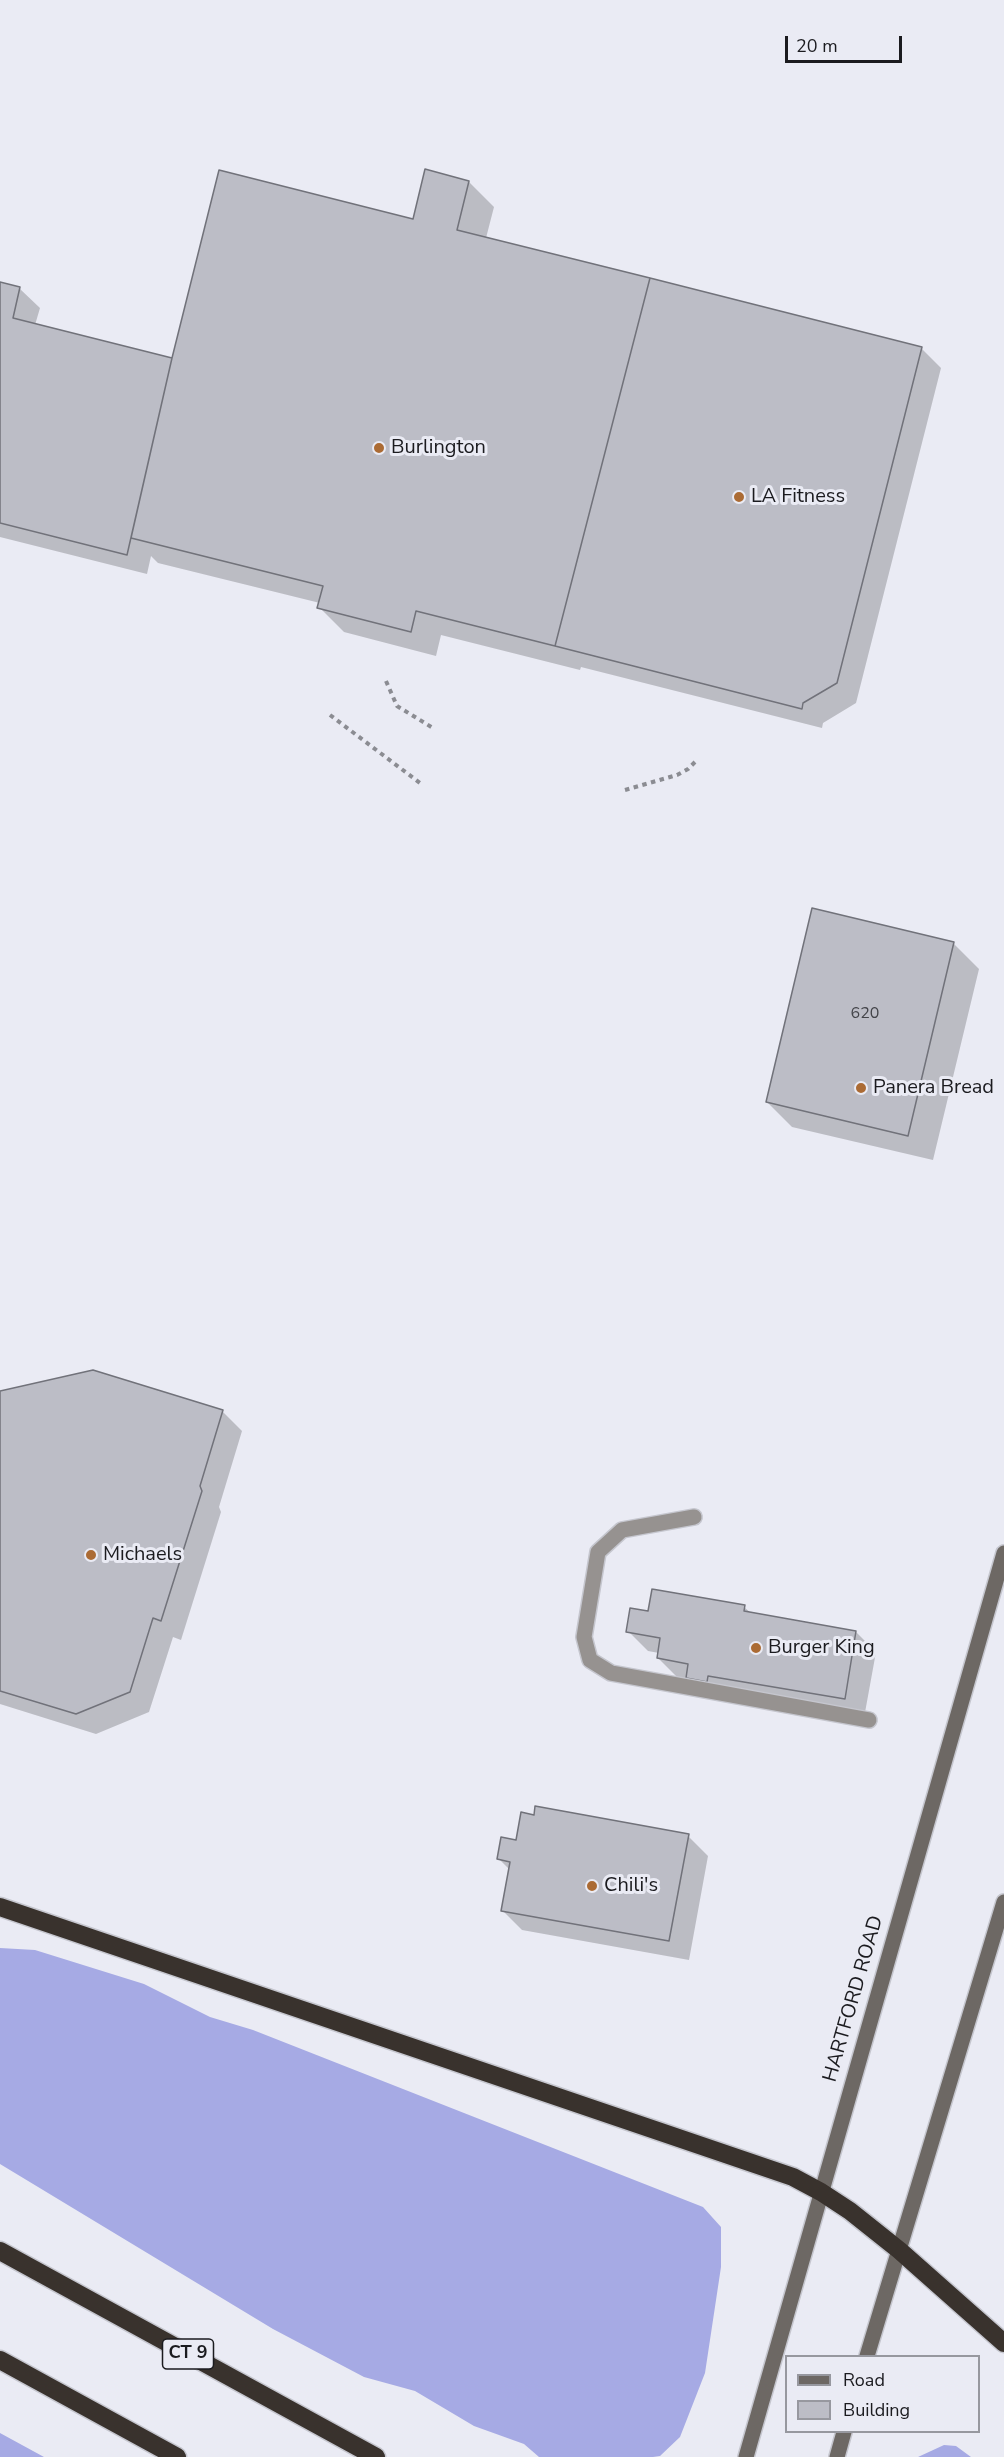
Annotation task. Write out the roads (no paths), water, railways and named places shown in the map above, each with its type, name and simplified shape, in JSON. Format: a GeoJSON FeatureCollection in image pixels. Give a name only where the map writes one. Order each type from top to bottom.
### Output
{"type":"FeatureCollection","features":[{"type":"Feature","properties":{"kind":"highway"},"geometry":{"type":"LineString","coordinates":[[0,1907],[776,2170],[821,2192],[850,2211],[899,2250],[1004,2343]]}},
{"type":"Feature","properties":{"kind":"highway","name":"CT 9"},"geometry":{"type":"LineString","coordinates":[[0,2251],[376,2457]]}},
{"type":"Feature","properties":{"kind":"highway"},"geometry":{"type":"LineString","coordinates":[[0,2360],[177,2457]]}},
{"type":"Feature","properties":{"kind":"main road","name":"HARTFORD ROAD"},"geometry":{"type":"LineString","coordinates":[[746,2457],[1004,1554]]}},
{"type":"Feature","properties":{"kind":"main road"},"geometry":{"type":"LineString","coordinates":[[867,2355],[1004,1902]]}},
{"type":"Feature","properties":{"kind":"main road"},"geometry":{"type":"LineString","coordinates":[[837,2457],[844,2433]]}},
{"type":"Feature","properties":{"kind":"lane"},"geometry":{"type":"LineString","coordinates":[[694,1517],[622,1530],[598,1552],[590,1587],[584,1637],[590,1660],[611,1673],[869,1720]]}},
{"type":"Feature","properties":{"kind":"place","name":"Burlington"},"geometry":{"type":"Point","coordinates":[379,448]}},
{"type":"Feature","properties":{"kind":"place","name":"LA Fitness"},"geometry":{"type":"Point","coordinates":[739,497]}},
{"type":"Feature","properties":{"kind":"place","name":"Panera Bread"},"geometry":{"type":"Point","coordinates":[861,1088]}},
{"type":"Feature","properties":{"kind":"place","name":"Michaels"},"geometry":{"type":"Point","coordinates":[91,1555]}},
{"type":"Feature","properties":{"kind":"place","name":"Burger King"},"geometry":{"type":"Point","coordinates":[756,1648]}},
{"type":"Feature","properties":{"kind":"place","name":"Chili's"},"geometry":{"type":"Point","coordinates":[592,1886]}}]}
